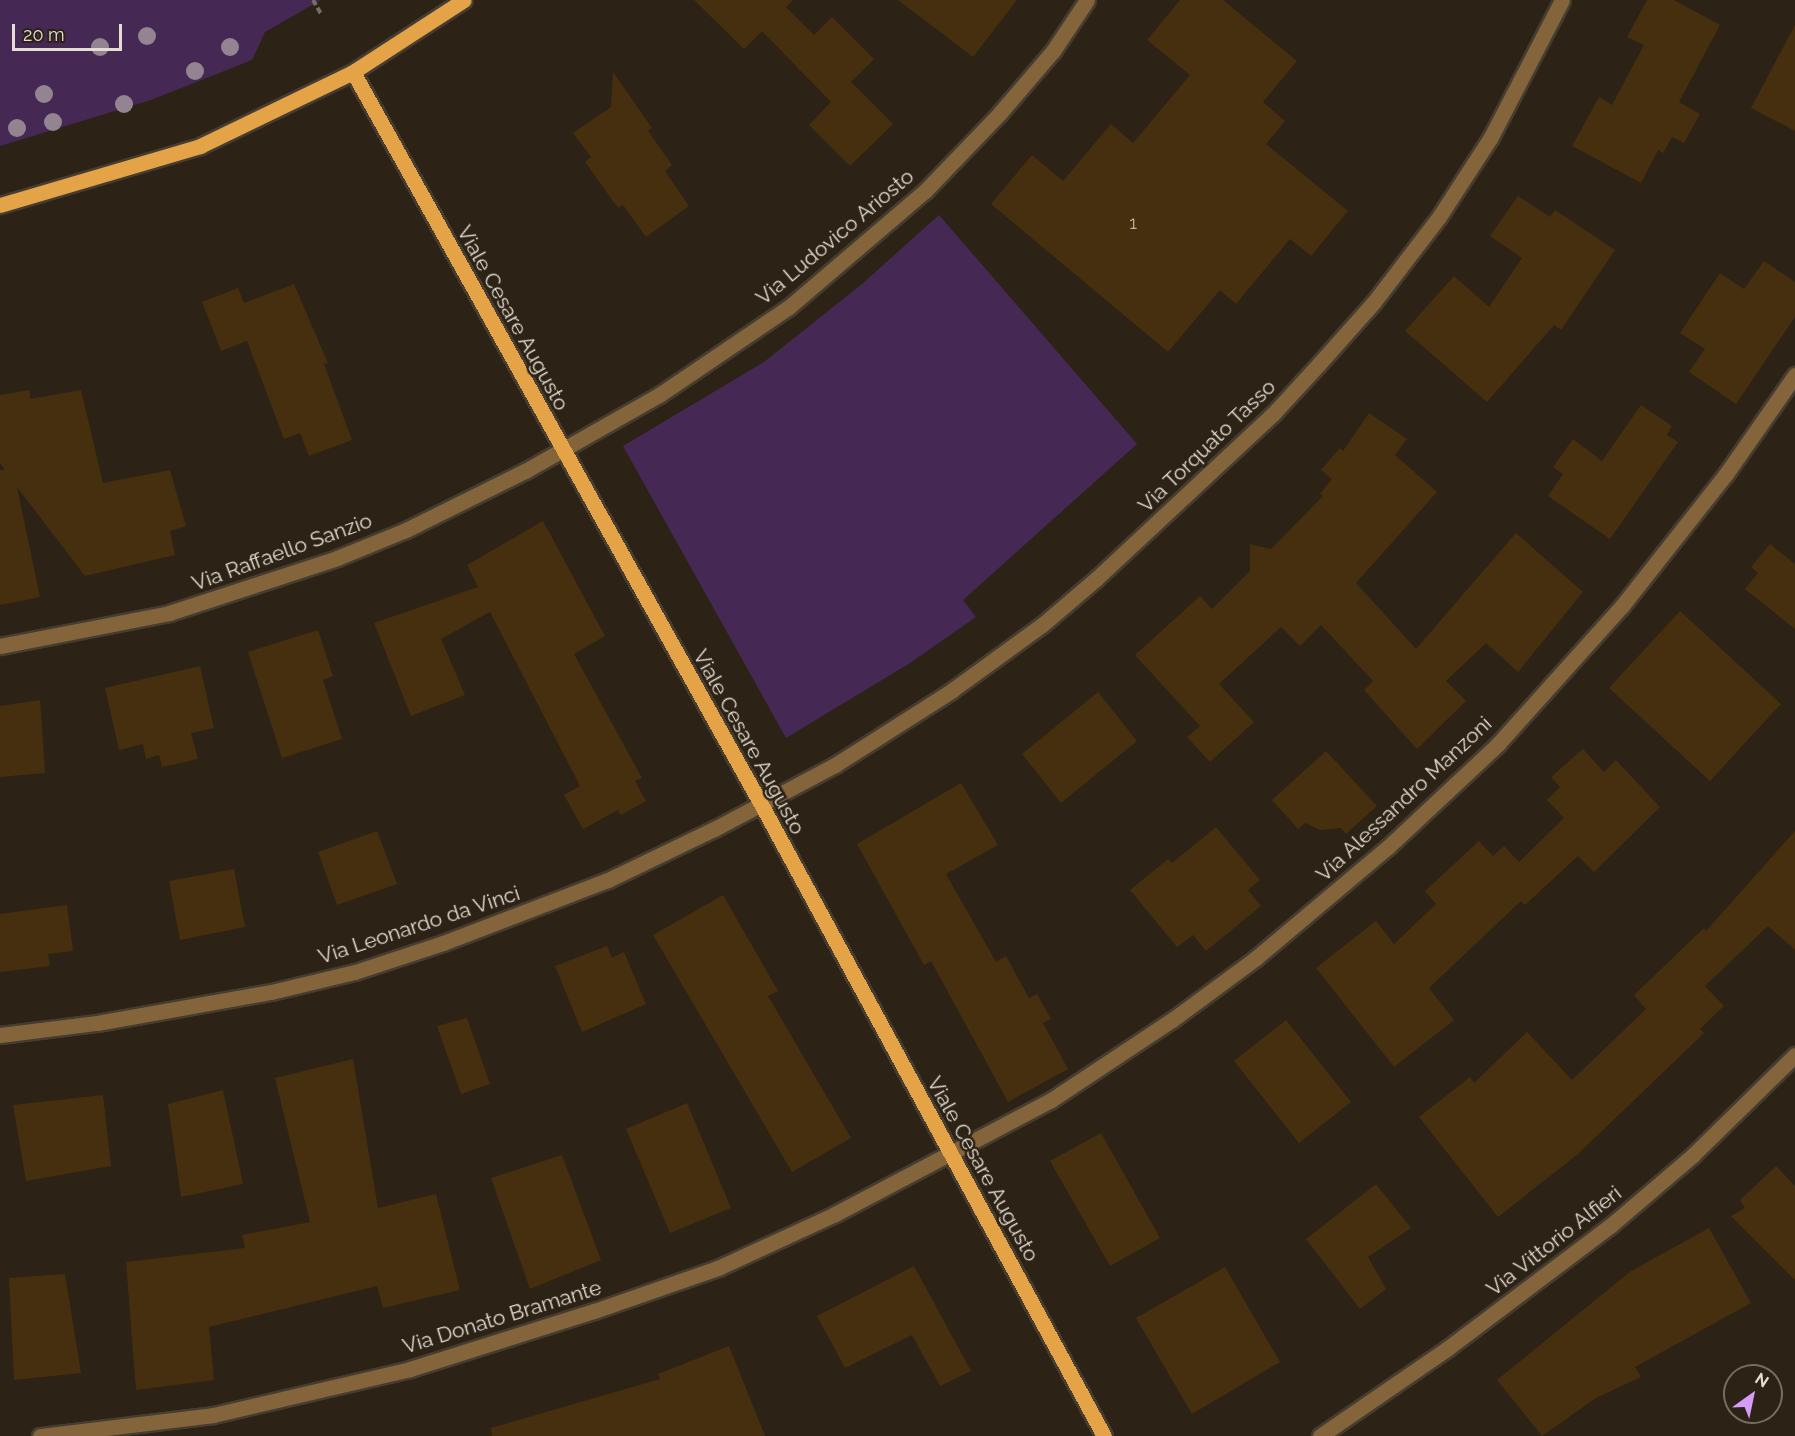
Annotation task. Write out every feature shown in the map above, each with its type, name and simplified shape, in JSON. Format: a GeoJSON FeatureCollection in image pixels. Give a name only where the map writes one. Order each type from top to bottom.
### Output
{"type":"FeatureCollection","features":[{"type":"Feature","properties":{"kind":"main road"},"geometry":{"type":"LineString","coordinates":[[0,205],[200,146],[353,72],[464,0]]}},
{"type":"Feature","properties":{"kind":"main road","name":"Viale Cesare Augusto"},"geometry":{"type":"LineString","coordinates":[[353,72],[562,451],[761,804],[1104,1436]]}},
{"type":"Feature","properties":{"kind":"street","name":"Via Ludovico Ariosto"},"geometry":{"type":"LineString","coordinates":[[562,451],[706,366],[789,307],[853,253],[925,191],[999,114],[1053,51],[1087,0]]}},
{"type":"Feature","properties":{"kind":"street","name":"Via Torquato Tasso"},"geometry":{"type":"LineString","coordinates":[[761,804],[836,765],[989,665],[1042,626],[1155,527],[1273,414],[1374,302],[1439,217],[1491,137],[1562,0]]}},
{"type":"Feature","properties":{"kind":"street","name":"Via Alessandro Manzoni"},"geometry":{"type":"LineString","coordinates":[[950,1152],[1051,1100],[1164,1026],[1256,958],[1388,847],[1498,744],[1622,606],[1726,474],[1795,375]]}},
{"type":"Feature","properties":{"kind":"street","name":"Via Raffaello Sanzio"},"geometry":{"type":"LineString","coordinates":[[0,646],[170,613],[255,588],[406,530],[562,451]]}},
{"type":"Feature","properties":{"kind":"street","name":"Via Leonardo da Vinci"},"geometry":{"type":"LineString","coordinates":[[0,1035],[96,1023],[355,972],[443,943],[608,880],[761,804]]}},
{"type":"Feature","properties":{"kind":"street","name":"Via Vittorio Alfieri"},"geometry":{"type":"LineString","coordinates":[[1320,1436],[1458,1341],[1610,1226],[1693,1155],[1795,1055]]}},
{"type":"Feature","properties":{"kind":"street","name":"Via Donato Bramante"},"geometry":{"type":"LineString","coordinates":[[40,1436],[213,1414],[410,1369],[720,1267],[835,1214],[950,1152]]}},
{"type":"Feature","properties":{"kind":"path"},"geometry":{"type":"LineString","coordinates":[[313,0],[321,14]]}},
{"type":"Feature","properties":{"kind":"shaded area"},"geometry":{"type":"Polygon","coordinates":[[[0,0],[321,0],[265,32],[252,60],[151,100],[0,146],[0,0]]]}},
{"type":"Feature","properties":{"kind":"shaded area"},"geometry":{"type":"Polygon","coordinates":[[[939,215],[1137,444],[963,600],[976,617],[910,663],[786,738],[623,446],[764,362],[862,284],[939,215]]]}},
{"type":"Feature","properties":{"kind":"building"},"geometry":{"type":"Polygon","coordinates":[[[694,0],[793,0],[786,7],[814,35],[832,17],[874,59],[851,82],[893,124],[850,166],[809,125],[831,102],[762,31],[744,49],[694,0]]]}},
{"type":"Feature","properties":{"kind":"building"},"geometry":{"type":"Polygon","coordinates":[[[898,0],[1017,0],[973,57],[898,0]]]}},
{"type":"Feature","properties":{"kind":"building"},"geometry":{"type":"Polygon","coordinates":[[[1180,0],[1223,0],[1297,61],[1263,102],[1285,121],[1266,144],[1348,211],[1311,256],[1290,239],[1236,304],[1220,290],[1168,352],[991,204],[1032,155],[1063,181],[1111,124],[1133,143],[1190,75],[1147,40],[1180,0]]]}},
{"type":"Feature","properties":{"kind":"building"},"geometry":{"type":"Polygon","coordinates":[[[1647,0],[1674,0],[1720,25],[1679,102],[1700,114],[1684,143],[1672,137],[1663,153],[1658,150],[1641,183],[1572,146],[1599,97],[1612,105],[1644,45],[1627,37],[1647,0]]]}},
{"type":"Feature","properties":{"kind":"building"},"geometry":{"type":"Polygon","coordinates":[[[1795,25],[1795,131],[1751,108],[1795,25]]]}},
{"type":"Feature","properties":{"kind":"building"},"geometry":{"type":"Polygon","coordinates":[[[613,72],[652,128],[648,131],[672,165],[665,171],[689,206],[646,237],[623,205],[618,208],[585,162],[591,157],[573,133],[611,107],[613,72]]]}},
{"type":"Feature","properties":{"kind":"building"},"geometry":{"type":"Polygon","coordinates":[[[1518,196],[1550,217],[1555,210],[1615,250],[1561,330],[1554,325],[1487,402],[1405,331],[1454,276],[1489,307],[1522,258],[1490,236],[1518,196]]]}},
{"type":"Feature","properties":{"kind":"building"},"geometry":{"type":"Polygon","coordinates":[[[1764,261],[1795,282],[1795,317],[1736,404],[1689,372],[1705,349],[1680,333],[1720,273],[1744,289],[1764,261]]]}},
{"type":"Feature","properties":{"kind":"building"},"geometry":{"type":"Polygon","coordinates":[[[294,284],[328,363],[324,364],[352,440],[309,456],[300,433],[284,439],[247,341],[221,351],[202,302],[238,288],[244,303],[294,284]]]}},
{"type":"Feature","properties":{"kind":"building"},"geometry":{"type":"Polygon","coordinates":[[[30,390],[30,399],[81,390],[103,483],[170,470],[186,526],[170,531],[175,555],[85,576],[17,487],[40,597],[0,605],[0,470],[5,470],[0,463],[0,395],[30,390]]]}},
{"type":"Feature","properties":{"kind":"building"},"geometry":{"type":"Polygon","coordinates":[[[1641,405],[1672,426],[1667,435],[1678,442],[1610,539],[1548,496],[1563,474],[1553,467],[1573,439],[1602,461],[1641,405]]]}},
{"type":"Feature","properties":{"kind":"building"},"geometry":{"type":"Polygon","coordinates":[[[1369,413],[1407,439],[1395,455],[1437,492],[1356,583],[1416,649],[1516,533],[1583,592],[1518,672],[1486,643],[1446,681],[1466,701],[1417,749],[1364,690],[1373,681],[1321,625],[1300,646],[1281,627],[1219,684],[1254,722],[1210,762],[1187,737],[1200,726],[1135,655],[1200,596],[1212,609],[1250,571],[1250,544],[1271,549],[1323,496],[1320,494],[1332,479],[1321,470],[1340,448],[1343,451],[1369,413]]]}},
{"type":"Feature","properties":{"kind":"building"},"geometry":{"type":"Polygon","coordinates":[[[543,521],[605,636],[574,654],[642,778],[635,781],[646,801],[621,815],[618,810],[583,829],[564,795],[580,786],[490,612],[441,639],[465,695],[411,716],[374,623],[478,587],[467,565],[543,521]]]}},
{"type":"Feature","properties":{"kind":"building"},"geometry":{"type":"Polygon","coordinates":[[[1770,544],[1795,564],[1795,629],[1745,589],[1758,573],[1751,567],[1770,544]]]}},
{"type":"Feature","properties":{"kind":"building"},"geometry":{"type":"Polygon","coordinates":[[[1680,611],[1781,704],[1710,781],[1609,688],[1680,611]]]}},
{"type":"Feature","properties":{"kind":"building"},"geometry":{"type":"Polygon","coordinates":[[[318,630],[333,676],[323,680],[342,739],[282,758],[248,652],[318,630]]]}},
{"type":"Feature","properties":{"kind":"building"},"geometry":{"type":"Polygon","coordinates":[[[200,666],[214,728],[191,733],[198,759],[162,767],[159,755],[146,759],[143,744],[119,750],[105,688],[200,666]]]}},
{"type":"Feature","properties":{"kind":"building"},"geometry":{"type":"Polygon","coordinates":[[[1098,692],[1137,741],[1061,803],[1022,754],[1098,692]]]}},
{"type":"Feature","properties":{"kind":"building"},"geometry":{"type":"Polygon","coordinates":[[[40,700],[45,773],[0,777],[0,706],[40,700]]]}},
{"type":"Feature","properties":{"kind":"building"},"geometry":{"type":"Polygon","coordinates":[[[1583,749],[1604,772],[1616,760],[1660,807],[1594,872],[1578,856],[1525,905],[1521,901],[1429,988],[1454,1020],[1394,1067],[1316,968],[1376,921],[1394,944],[1436,904],[1425,891],[1479,841],[1493,856],[1504,846],[1519,862],[1564,818],[1547,800],[1560,787],[1551,777],[1583,749]]]}},
{"type":"Feature","properties":{"kind":"building"},"geometry":{"type":"Polygon","coordinates":[[[1326,751],[1377,806],[1346,834],[1341,828],[1320,830],[1305,823],[1298,829],[1272,800],[1326,751]]]}},
{"type":"Feature","properties":{"kind":"building"},"geometry":{"type":"Polygon","coordinates":[[[961,783],[998,845],[946,874],[996,962],[1006,956],[1029,998],[1037,994],[1051,1019],[1043,1023],[1068,1069],[1008,1102],[931,961],[924,965],[857,844],[961,783]]]}},
{"type":"Feature","properties":{"kind":"building"},"geometry":{"type":"Polygon","coordinates":[[[1216,827],[1260,880],[1248,890],[1261,906],[1206,951],[1193,935],[1177,947],[1130,890],[1168,859],[1172,863],[1216,827]]]}},
{"type":"Feature","properties":{"kind":"building"},"geometry":{"type":"Polygon","coordinates":[[[377,831],[397,884],[337,905],[318,852],[377,831]]]}},
{"type":"Feature","properties":{"kind":"building"},"geometry":{"type":"Polygon","coordinates":[[[1795,831],[1795,950],[1768,926],[1705,986],[1724,1006],[1700,1029],[1704,1033],[1578,1154],[1498,1217],[1419,1117],[1470,1077],[1474,1083],[1527,1032],[1572,1080],[1646,1009],[1634,995],[1704,928],[1706,931],[1795,831]]]}},
{"type":"Feature","properties":{"kind":"building"},"geometry":{"type":"Polygon","coordinates":[[[234,869],[245,927],[180,940],[169,881],[234,869]]]}},
{"type":"Feature","properties":{"kind":"building"},"geometry":{"type":"Polygon","coordinates":[[[723,895],[778,991],[768,996],[851,1138],[792,1172],[653,935],[723,895]]]}},
{"type":"Feature","properties":{"kind":"building"},"geometry":{"type":"Polygon","coordinates":[[[67,905],[73,951],[48,954],[50,966],[0,972],[0,914],[67,905]]]}},
{"type":"Feature","properties":{"kind":"building"},"geometry":{"type":"Polygon","coordinates":[[[607,946],[612,958],[624,952],[646,1004],[582,1032],[555,966],[607,946]]]}},
{"type":"Feature","properties":{"kind":"building"},"geometry":{"type":"Polygon","coordinates":[[[467,1018],[490,1084],[461,1094],[437,1026],[467,1018]]]}},
{"type":"Feature","properties":{"kind":"building"},"geometry":{"type":"Polygon","coordinates":[[[1286,1020],[1351,1102],[1299,1143],[1234,1061],[1286,1020]]]}},
{"type":"Feature","properties":{"kind":"building"},"geometry":{"type":"Polygon","coordinates":[[[353,1059],[378,1208],[436,1194],[460,1290],[383,1308],[377,1286],[209,1327],[214,1380],[136,1390],[126,1262],[245,1248],[242,1235],[310,1222],[275,1078],[353,1059]]]}},
{"type":"Feature","properties":{"kind":"building"},"geometry":{"type":"Polygon","coordinates":[[[223,1090],[243,1184],[181,1197],[168,1104],[223,1090]]]}},
{"type":"Feature","properties":{"kind":"building"},"geometry":{"type":"Polygon","coordinates":[[[103,1095],[111,1166],[26,1181],[13,1105],[103,1095]]]}},
{"type":"Feature","properties":{"kind":"building"},"geometry":{"type":"Polygon","coordinates":[[[687,1103],[731,1208],[670,1233],[626,1129],[687,1103]]]}},
{"type":"Feature","properties":{"kind":"building"},"geometry":{"type":"Polygon","coordinates":[[[1101,1133],[1160,1238],[1110,1266],[1050,1161],[1101,1133]]]}},
{"type":"Feature","properties":{"kind":"building"},"geometry":{"type":"Polygon","coordinates":[[[562,1155],[601,1260],[530,1289],[491,1178],[562,1155]]]}},
{"type":"Feature","properties":{"kind":"building"},"geometry":{"type":"Polygon","coordinates":[[[1776,1166],[1795,1186],[1795,1280],[1731,1216],[1745,1208],[1740,1200],[1776,1166]]]}},
{"type":"Feature","properties":{"kind":"building"},"geometry":{"type":"Polygon","coordinates":[[[1376,1184],[1411,1228],[1368,1257],[1386,1289],[1360,1309],[1306,1239],[1376,1184]]]}},
{"type":"Feature","properties":{"kind":"building"},"geometry":{"type":"Polygon","coordinates":[[[1709,1228],[1751,1303],[1635,1367],[1641,1377],[1596,1398],[1542,1436],[1497,1380],[1631,1271],[1709,1228]]]}},
{"type":"Feature","properties":{"kind":"building"},"geometry":{"type":"Polygon","coordinates":[[[914,1266],[971,1371],[940,1386],[912,1335],[845,1368],[817,1316],[914,1266]]]}},
{"type":"Feature","properties":{"kind":"building"},"geometry":{"type":"Polygon","coordinates":[[[1225,1267],[1280,1362],[1192,1414],[1136,1318],[1225,1267]]]}},
{"type":"Feature","properties":{"kind":"building"},"geometry":{"type":"Polygon","coordinates":[[[65,1274],[81,1373],[14,1380],[9,1278],[65,1274]]]}},
{"type":"Feature","properties":{"kind":"building"},"geometry":{"type":"Polygon","coordinates":[[[729,1346],[765,1436],[492,1436],[491,1428],[660,1379],[658,1374],[729,1346]]]}}]}
